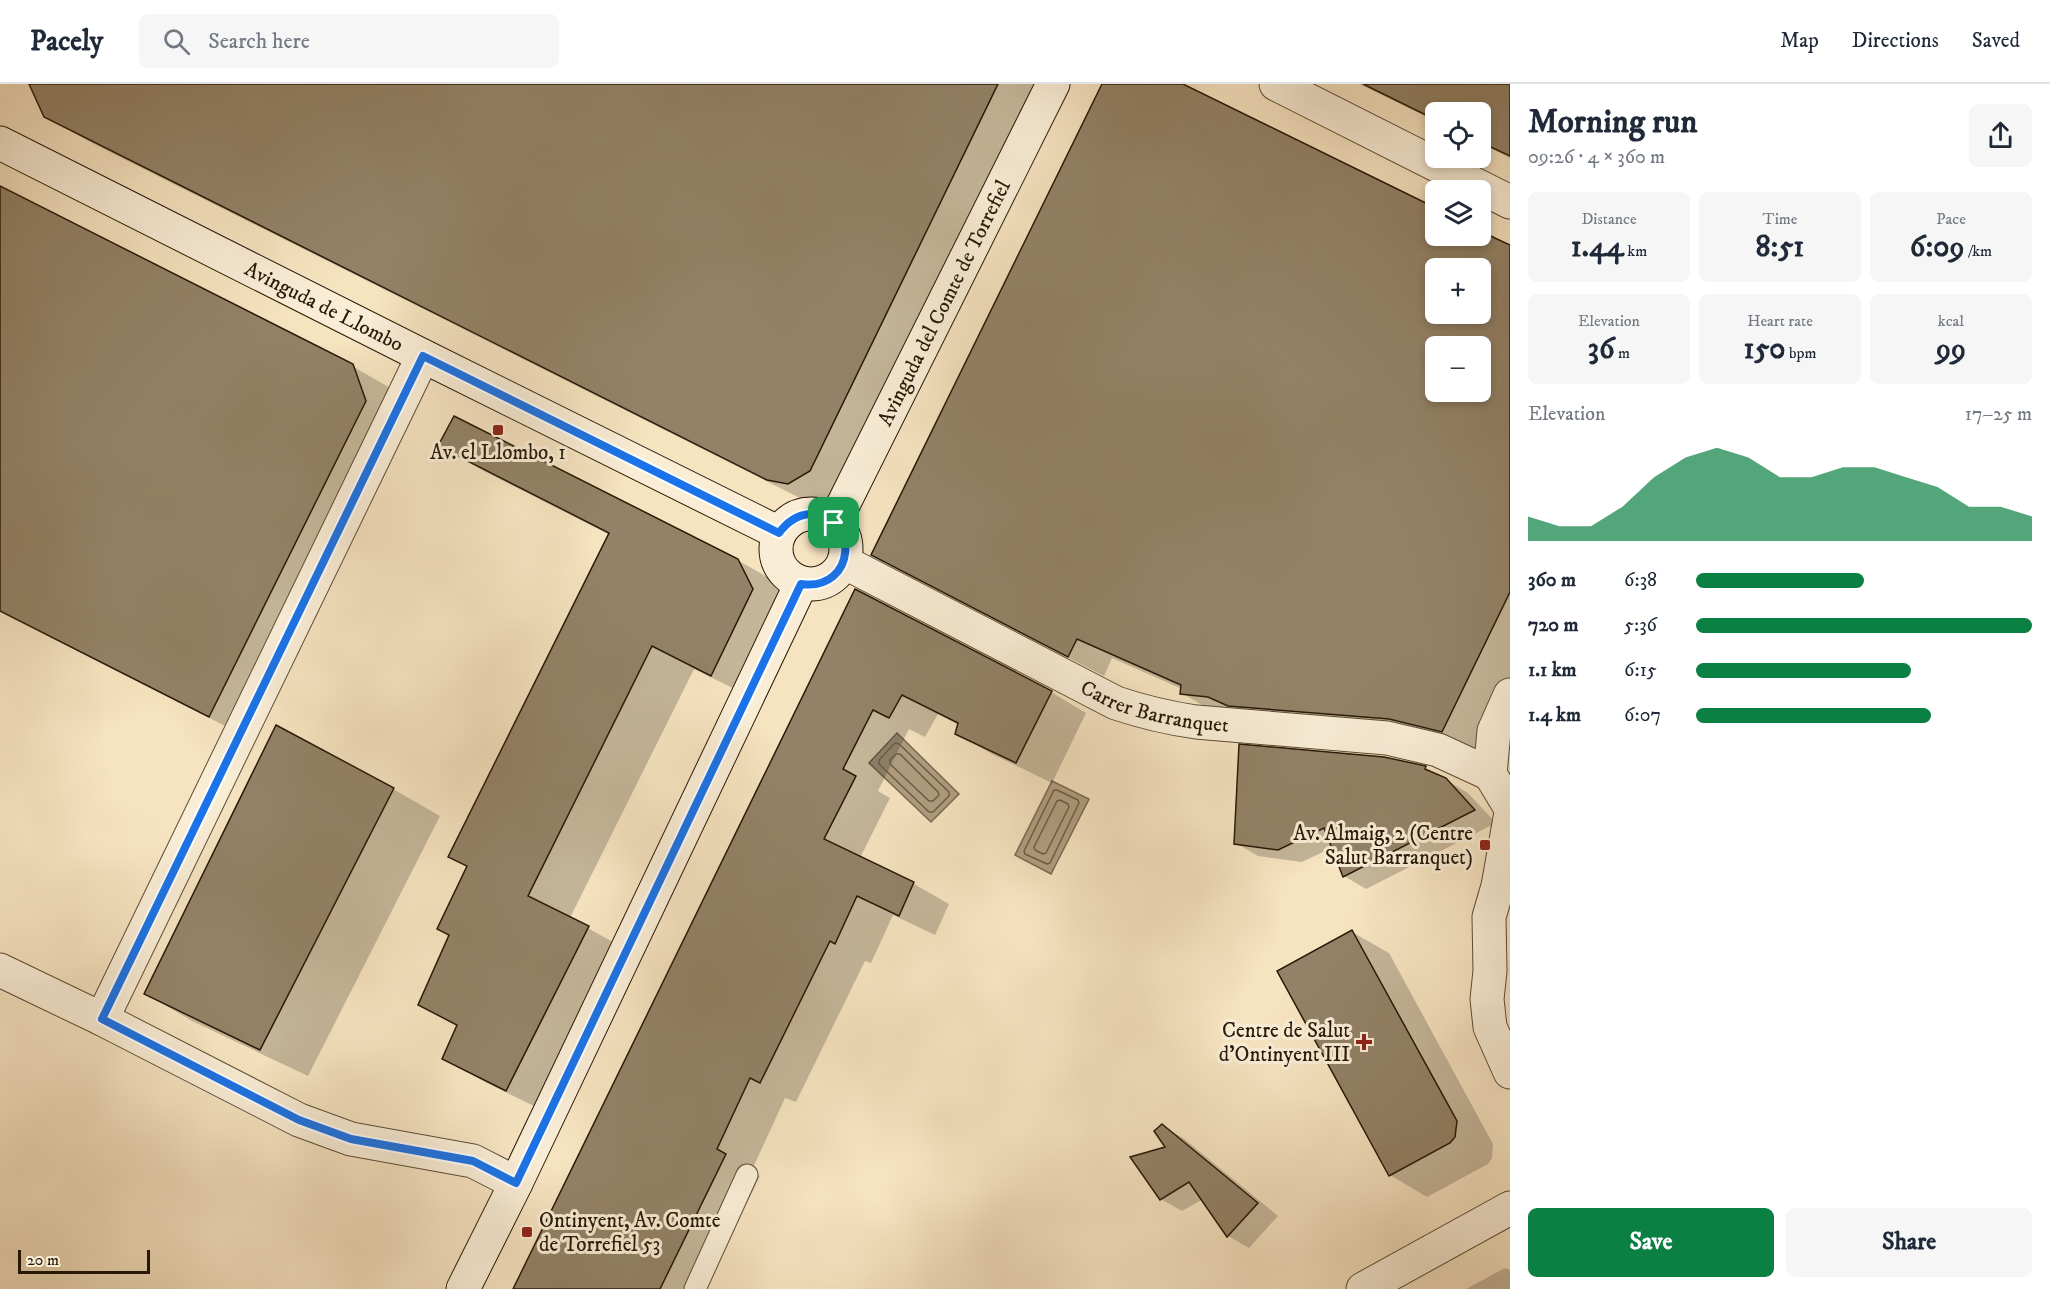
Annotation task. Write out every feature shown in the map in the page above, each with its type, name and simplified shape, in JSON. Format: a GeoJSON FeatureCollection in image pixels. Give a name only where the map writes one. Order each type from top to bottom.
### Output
{"type":"FeatureCollection","features":[{"type":"Feature","properties":{"kind":"street","name":"Avinguda del Comte de Torrefiel"},"geometry":{"type":"LineString","coordinates":[[834,523],[1053,84]]}},
{"type":"Feature","properties":{"kind":"street"},"geometry":{"type":"LineString","coordinates":[[1276,84],[1510,202]]}},
{"type":"Feature","properties":{"kind":"street","name":"Avinguda de Llombo"},"geometry":{"type":"LineString","coordinates":[[0,143],[779,533]]}},
{"type":"Feature","properties":{"kind":"street"},"geometry":{"type":"LineString","coordinates":[[102,1019],[423,356]]}},
{"type":"Feature","properties":{"kind":"street"},"geometry":{"type":"LineString","coordinates":[[815,514],[834,523],[841,531],[845,542],[844,562],[838,571],[822,583],[811,585],[801,584],[791,579],[778,564],[776,543],[785,524],[794,518],[815,514]]}},
{"type":"Feature","properties":{"kind":"street","name":"Carrer Barranquet"},"geometry":{"type":"LineString","coordinates":[[844,562],[1116,702],[1143,712],[1196,722],[1387,738],[1438,750],[1490,774]]}},
{"type":"Feature","properties":{"kind":"street"},"geometry":{"type":"LineString","coordinates":[[463,1289],[516,1183],[801,584]]}},
{"type":"Feature","properties":{"kind":"street"},"geometry":{"type":"LineString","coordinates":[[1510,695],[1494,731],[1490,774],[1510,807]]}},
{"type":"Feature","properties":{"kind":"street"},"geometry":{"type":"LineString","coordinates":[[1510,818],[1498,886],[1489,917],[1500,963],[1487,999],[1490,1027],[1510,1072]]}},
{"type":"Feature","properties":{"kind":"street"},"geometry":{"type":"LineString","coordinates":[[0,970],[102,1019],[299,1120],[351,1139],[473,1161],[516,1183]]}},
{"type":"Feature","properties":{"kind":"street"},"geometry":{"type":"LineString","coordinates":[[1363,1289],[1510,1208]]}},
{"type":"Feature","properties":{"kind":"lane"},"geometry":{"type":"LineString","coordinates":[[695,1289],[747,1175]]}},
{"type":"Feature","properties":{"kind":"water"},"geometry":{"type":"Polygon","coordinates":[[[897,733],[959,794],[931,822],[869,763],[897,733]]]}},
{"type":"Feature","properties":{"kind":"water"},"geometry":{"type":"Polygon","coordinates":[[[1052,781],[1089,799],[1051,874],[1015,855],[1052,781]]]}},
{"type":"Feature","properties":{"kind":"building"},"geometry":{"type":"Polygon","coordinates":[[[29,84],[998,84],[810,471],[788,484],[767,480],[44,117],[29,84]]]}},
{"type":"Feature","properties":{"kind":"building"},"geometry":{"type":"Polygon","coordinates":[[[1102,84],[1183,84],[1425,203],[1425,246],[1491,246],[1491,236],[1510,245],[1510,592],[1442,732],[1389,719],[1228,706],[1208,697],[1180,694],[1181,685],[1077,639],[1068,657],[871,555],[1102,84]]]}},
{"type":"Feature","properties":{"kind":"building"},"geometry":{"type":"Polygon","coordinates":[[[1363,84],[1510,84],[1510,156],[1491,147],[1491,102],[1425,102],[1425,115],[1363,84]]]}},
{"type":"Feature","properties":{"kind":"building"},"geometry":{"type":"Polygon","coordinates":[[[0,186],[353,364],[366,401],[209,717],[0,611],[0,186]]]}},
{"type":"Feature","properties":{"kind":"building"},"geometry":{"type":"Polygon","coordinates":[[[454,416],[738,559],[753,589],[711,676],[652,646],[528,896],[589,926],[506,1091],[442,1059],[457,1025],[418,1005],[449,935],[437,929],[467,866],[448,857],[609,533],[438,446],[454,416]]]}},
{"type":"Feature","properties":{"kind":"building"},"geometry":{"type":"Polygon","coordinates":[[[855,589],[1052,691],[1016,763],[955,734],[958,723],[902,695],[889,718],[873,710],[843,769],[856,776],[824,839],[914,882],[899,916],[857,896],[835,944],[830,941],[760,1083],[750,1078],[717,1149],[726,1154],[660,1289],[513,1289],[855,589]]]}},
{"type":"Feature","properties":{"kind":"building"},"geometry":{"type":"Polygon","coordinates":[[[276,725],[394,788],[260,1050],[144,994],[276,725]]]}},
{"type":"Feature","properties":{"kind":"building"},"geometry":{"type":"Polygon","coordinates":[[[1239,744],[1384,757],[1426,766],[1425,769],[1446,778],[1475,810],[1343,877],[1324,828],[1278,850],[1234,844],[1239,744]]]}},
{"type":"Feature","properties":{"kind":"building","name":"Centre de Salut d'Ontinyent III"},"geometry":{"type":"Polygon","coordinates":[[[1352,930],[1457,1121],[1455,1137],[1450,1143],[1389,1176],[1277,971],[1352,930]]]}},
{"type":"Feature","properties":{"kind":"building"},"geometry":{"type":"Polygon","coordinates":[[[1162,1124],[1258,1203],[1227,1237],[1189,1182],[1160,1200],[1130,1157],[1165,1147],[1154,1131],[1162,1124]]]}},
{"type":"Feature","properties":{"kind":"place","name":"Av. el Llombo, 1"},"geometry":{"type":"Point","coordinates":[498,430]}},
{"type":"Feature","properties":{"kind":"place","name":"Av. Almaig, 2 (Centre Salut Barranquet)"},"geometry":{"type":"Point","coordinates":[1485,845]}},
{"type":"Feature","properties":{"kind":"place","name":"Centre de Salut d'Ontinyent III"},"geometry":{"type":"Point","coordinates":[1364,1042]}},
{"type":"Feature","properties":{"kind":"place","name":"Ontinyent, Av. Comte de Torrefiel 53"},"geometry":{"type":"Point","coordinates":[527,1232]}},
{"type":"Feature","properties":{"kind":"route"},"geometry":{"type":"LineString","coordinates":[[423,356],[779,533],[785,524],[804,515],[815,514],[834,523],[841,531],[845,542],[844,562],[831,578],[822,583],[801,584],[516,1183],[473,1161],[351,1139],[299,1120],[102,1019],[423,356]]}}]}
